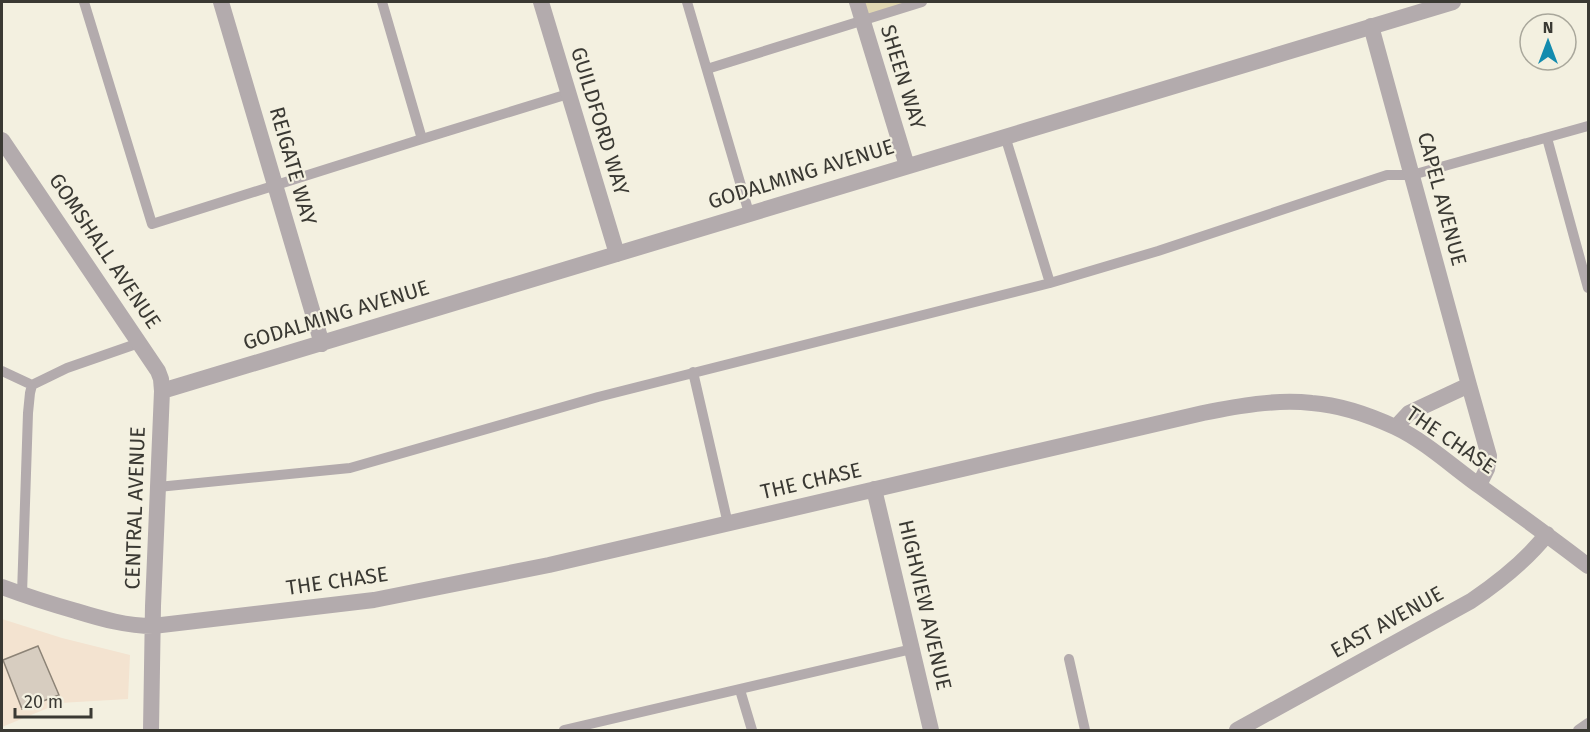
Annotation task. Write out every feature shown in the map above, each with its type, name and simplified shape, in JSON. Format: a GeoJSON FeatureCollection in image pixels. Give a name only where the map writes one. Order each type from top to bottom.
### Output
{"type":"FeatureCollection","features":[{"type":"Feature","properties":{"kind":"street","name":"REIGATE WAY"},"geometry":{"type":"LineString","coordinates":[[221,2],[322,344]]}},
{"type":"Feature","properties":{"kind":"street","name":"GUILDFORD WAY"},"geometry":{"type":"LineString","coordinates":[[541,2],[617,254]]}},
{"type":"Feature","properties":{"kind":"street","name":"SHEEN WAY"},"geometry":{"type":"LineString","coordinates":[[857,2],[907,166]]}},
{"type":"Feature","properties":{"kind":"street","name":"GODALMING AVENUE"},"geometry":{"type":"LineString","coordinates":[[162,391],[1453,2]]}},
{"type":"Feature","properties":{"kind":"street","name":"CAPEL AVENUE"},"geometry":{"type":"LineString","coordinates":[[1371,26],[1490,456],[1487,469],[1479,485]]}},
{"type":"Feature","properties":{"kind":"street","name":"GOMSHALL AVENUE"},"geometry":{"type":"LineString","coordinates":[[2,140],[158,371],[162,391]]}},
{"type":"Feature","properties":{"kind":"street"},"geometry":{"type":"LineString","coordinates":[[1396,427],[1410,414],[1469,385]]}},
{"type":"Feature","properties":{"kind":"street","name":"CENTRAL AVENUE"},"geometry":{"type":"LineString","coordinates":[[151,730],[162,391]]}},
{"type":"Feature","properties":{"kind":"street","name":"THE CHASE"},"geometry":{"type":"LineString","coordinates":[[2,587],[105,620],[127,625],[153,626],[374,600],[549,565],[1191,416],[1261,404],[1310,402],[1353,411],[1396,427],[1547,534],[1588,566]]}},
{"type":"Feature","properties":{"kind":"street","name":"HIGHVIEW AVENUE"},"geometry":{"type":"LineString","coordinates":[[874,489],[931,730]]}},
{"type":"Feature","properties":{"kind":"street","name":"EAST AVENUE"},"geometry":{"type":"LineString","coordinates":[[1237,730],[1471,601],[1488,590],[1536,549],[1547,534]]}},
{"type":"Feature","properties":{"kind":"lane"},"geometry":{"type":"LineString","coordinates":[[84,2],[152,224],[568,94]]}},
{"type":"Feature","properties":{"kind":"lane"},"geometry":{"type":"LineString","coordinates":[[382,2],[422,139]]}},
{"type":"Feature","properties":{"kind":"lane"},"geometry":{"type":"LineString","coordinates":[[687,2],[750,213]]}},
{"type":"Feature","properties":{"kind":"lane"},"geometry":{"type":"LineString","coordinates":[[707,69],[922,2]]}},
{"type":"Feature","properties":{"kind":"lane"},"geometry":{"type":"LineString","coordinates":[[158,487],[350,468],[598,397],[1050,283],[1158,251],[1387,176],[1412,175],[1588,126]]}},
{"type":"Feature","properties":{"kind":"lane"},"geometry":{"type":"LineString","coordinates":[[1005,136],[1050,283]]}},
{"type":"Feature","properties":{"kind":"lane"},"geometry":{"type":"LineString","coordinates":[[1547,138],[1588,288]]}},
{"type":"Feature","properties":{"kind":"lane"},"geometry":{"type":"LineString","coordinates":[[32,385],[67,368],[139,343]]}},
{"type":"Feature","properties":{"kind":"lane"},"geometry":{"type":"LineString","coordinates":[[2,371],[32,385]]}},
{"type":"Feature","properties":{"kind":"lane"},"geometry":{"type":"LineString","coordinates":[[693,372],[728,524]]}},
{"type":"Feature","properties":{"kind":"lane"},"geometry":{"type":"LineString","coordinates":[[22,594],[28,414],[32,385]]}},
{"type":"Feature","properties":{"kind":"lane"},"geometry":{"type":"LineString","coordinates":[[564,730],[912,649]]}},
{"type":"Feature","properties":{"kind":"lane"},"geometry":{"type":"LineString","coordinates":[[1069,659],[1085,730]]}},
{"type":"Feature","properties":{"kind":"lane"},"geometry":{"type":"LineString","coordinates":[[740,690],[752,730]]}},
{"type":"Feature","properties":{"kind":"lane"},"geometry":{"type":"LineString","coordinates":[[1578,730],[1588,723]]}},
{"type":"Feature","properties":{"kind":"shaded area"},"geometry":{"type":"Polygon","coordinates":[[[857,2],[921,2],[862,20],[857,2]]]}},
{"type":"Feature","properties":{"kind":"shaded area"},"geometry":{"type":"Polygon","coordinates":[[[2,619],[62,638],[130,655],[128,699],[60,703],[2,727],[2,619]]]}},
{"type":"Feature","properties":{"kind":"building"},"geometry":{"type":"Polygon","coordinates":[[[38,646],[59,695],[22,709],[3,660],[38,646]]]}}]}
